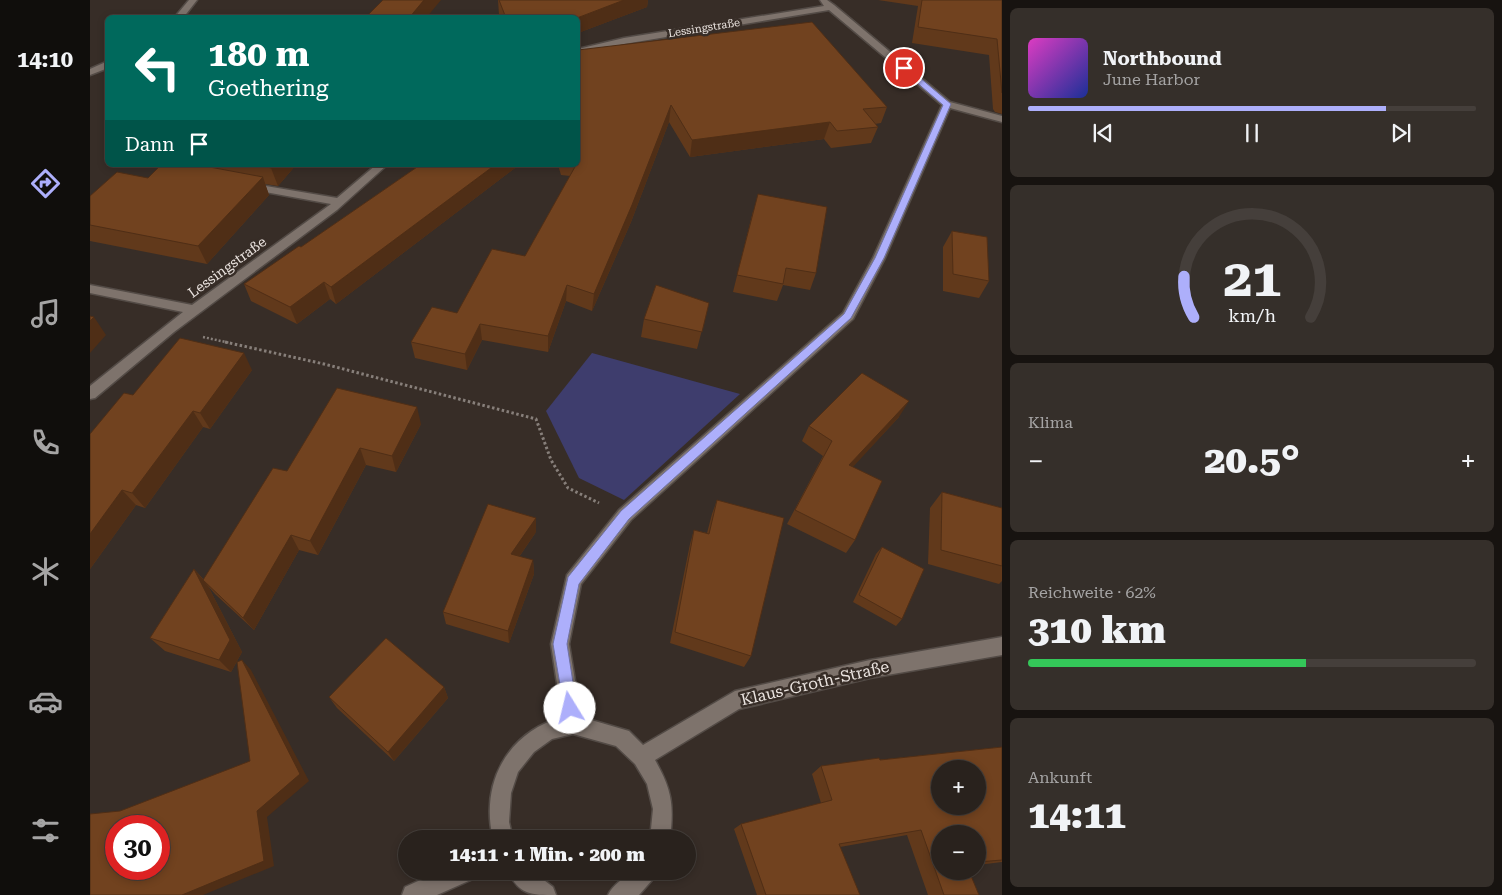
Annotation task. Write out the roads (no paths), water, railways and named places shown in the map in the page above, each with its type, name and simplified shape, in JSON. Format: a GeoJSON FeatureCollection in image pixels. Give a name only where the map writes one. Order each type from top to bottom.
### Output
{"type":"FeatureCollection","features":[{"type":"Feature","properties":{"kind":"street"},"geometry":{"type":"LineString","coordinates":[[180,15],[193,0]]}},
{"type":"Feature","properties":{"kind":"street"},"geometry":{"type":"LineString","coordinates":[[822,0],[947,104],[1002,119]]}},
{"type":"Feature","properties":{"kind":"street","name":"Lessingstraße"},"geometry":{"type":"LineString","coordinates":[[580,52],[624,41],[831,7]]}},
{"type":"Feature","properties":{"kind":"street"},"geometry":{"type":"LineString","coordinates":[[90,72],[105,65]]}},
{"type":"Feature","properties":{"kind":"street"},"geometry":{"type":"LineString","coordinates":[[573,724],[560,644],[573,581],[625,515],[848,316],[879,258],[947,104]]}},
{"type":"Feature","properties":{"kind":"street","name":"Lessingstraße"},"geometry":{"type":"LineString","coordinates":[[90,394],[169,329],[339,202],[380,167]]}},
{"type":"Feature","properties":{"kind":"street"},"geometry":{"type":"LineString","coordinates":[[234,183],[339,202]]}},
{"type":"Feature","properties":{"kind":"street"},"geometry":{"type":"LineString","coordinates":[[90,290],[194,310]]}},
{"type":"Feature","properties":{"kind":"street","name":"Klaus-Groth-Straße"},"geometry":{"type":"LineString","coordinates":[[642,757],[735,700],[870,669],[1002,646]]}},
{"type":"Feature","properties":{"kind":"street"},"geometry":{"type":"LineString","coordinates":[[501,830],[499,822],[501,793],[510,766],[527,745],[548,731],[573,724],[622,738],[642,757],[656,781],[663,810],[661,830]]}},
{"type":"Feature","properties":{"kind":"street"},"geometry":{"type":"LineString","coordinates":[[413,895],[446,880]]}},
{"type":"Feature","properties":{"kind":"street"},"geometry":{"type":"LineString","coordinates":[[526,880],[546,895]]}},
{"type":"Feature","properties":{"kind":"street"},"geometry":{"type":"LineString","coordinates":[[627,893],[638,880]]}}]}
